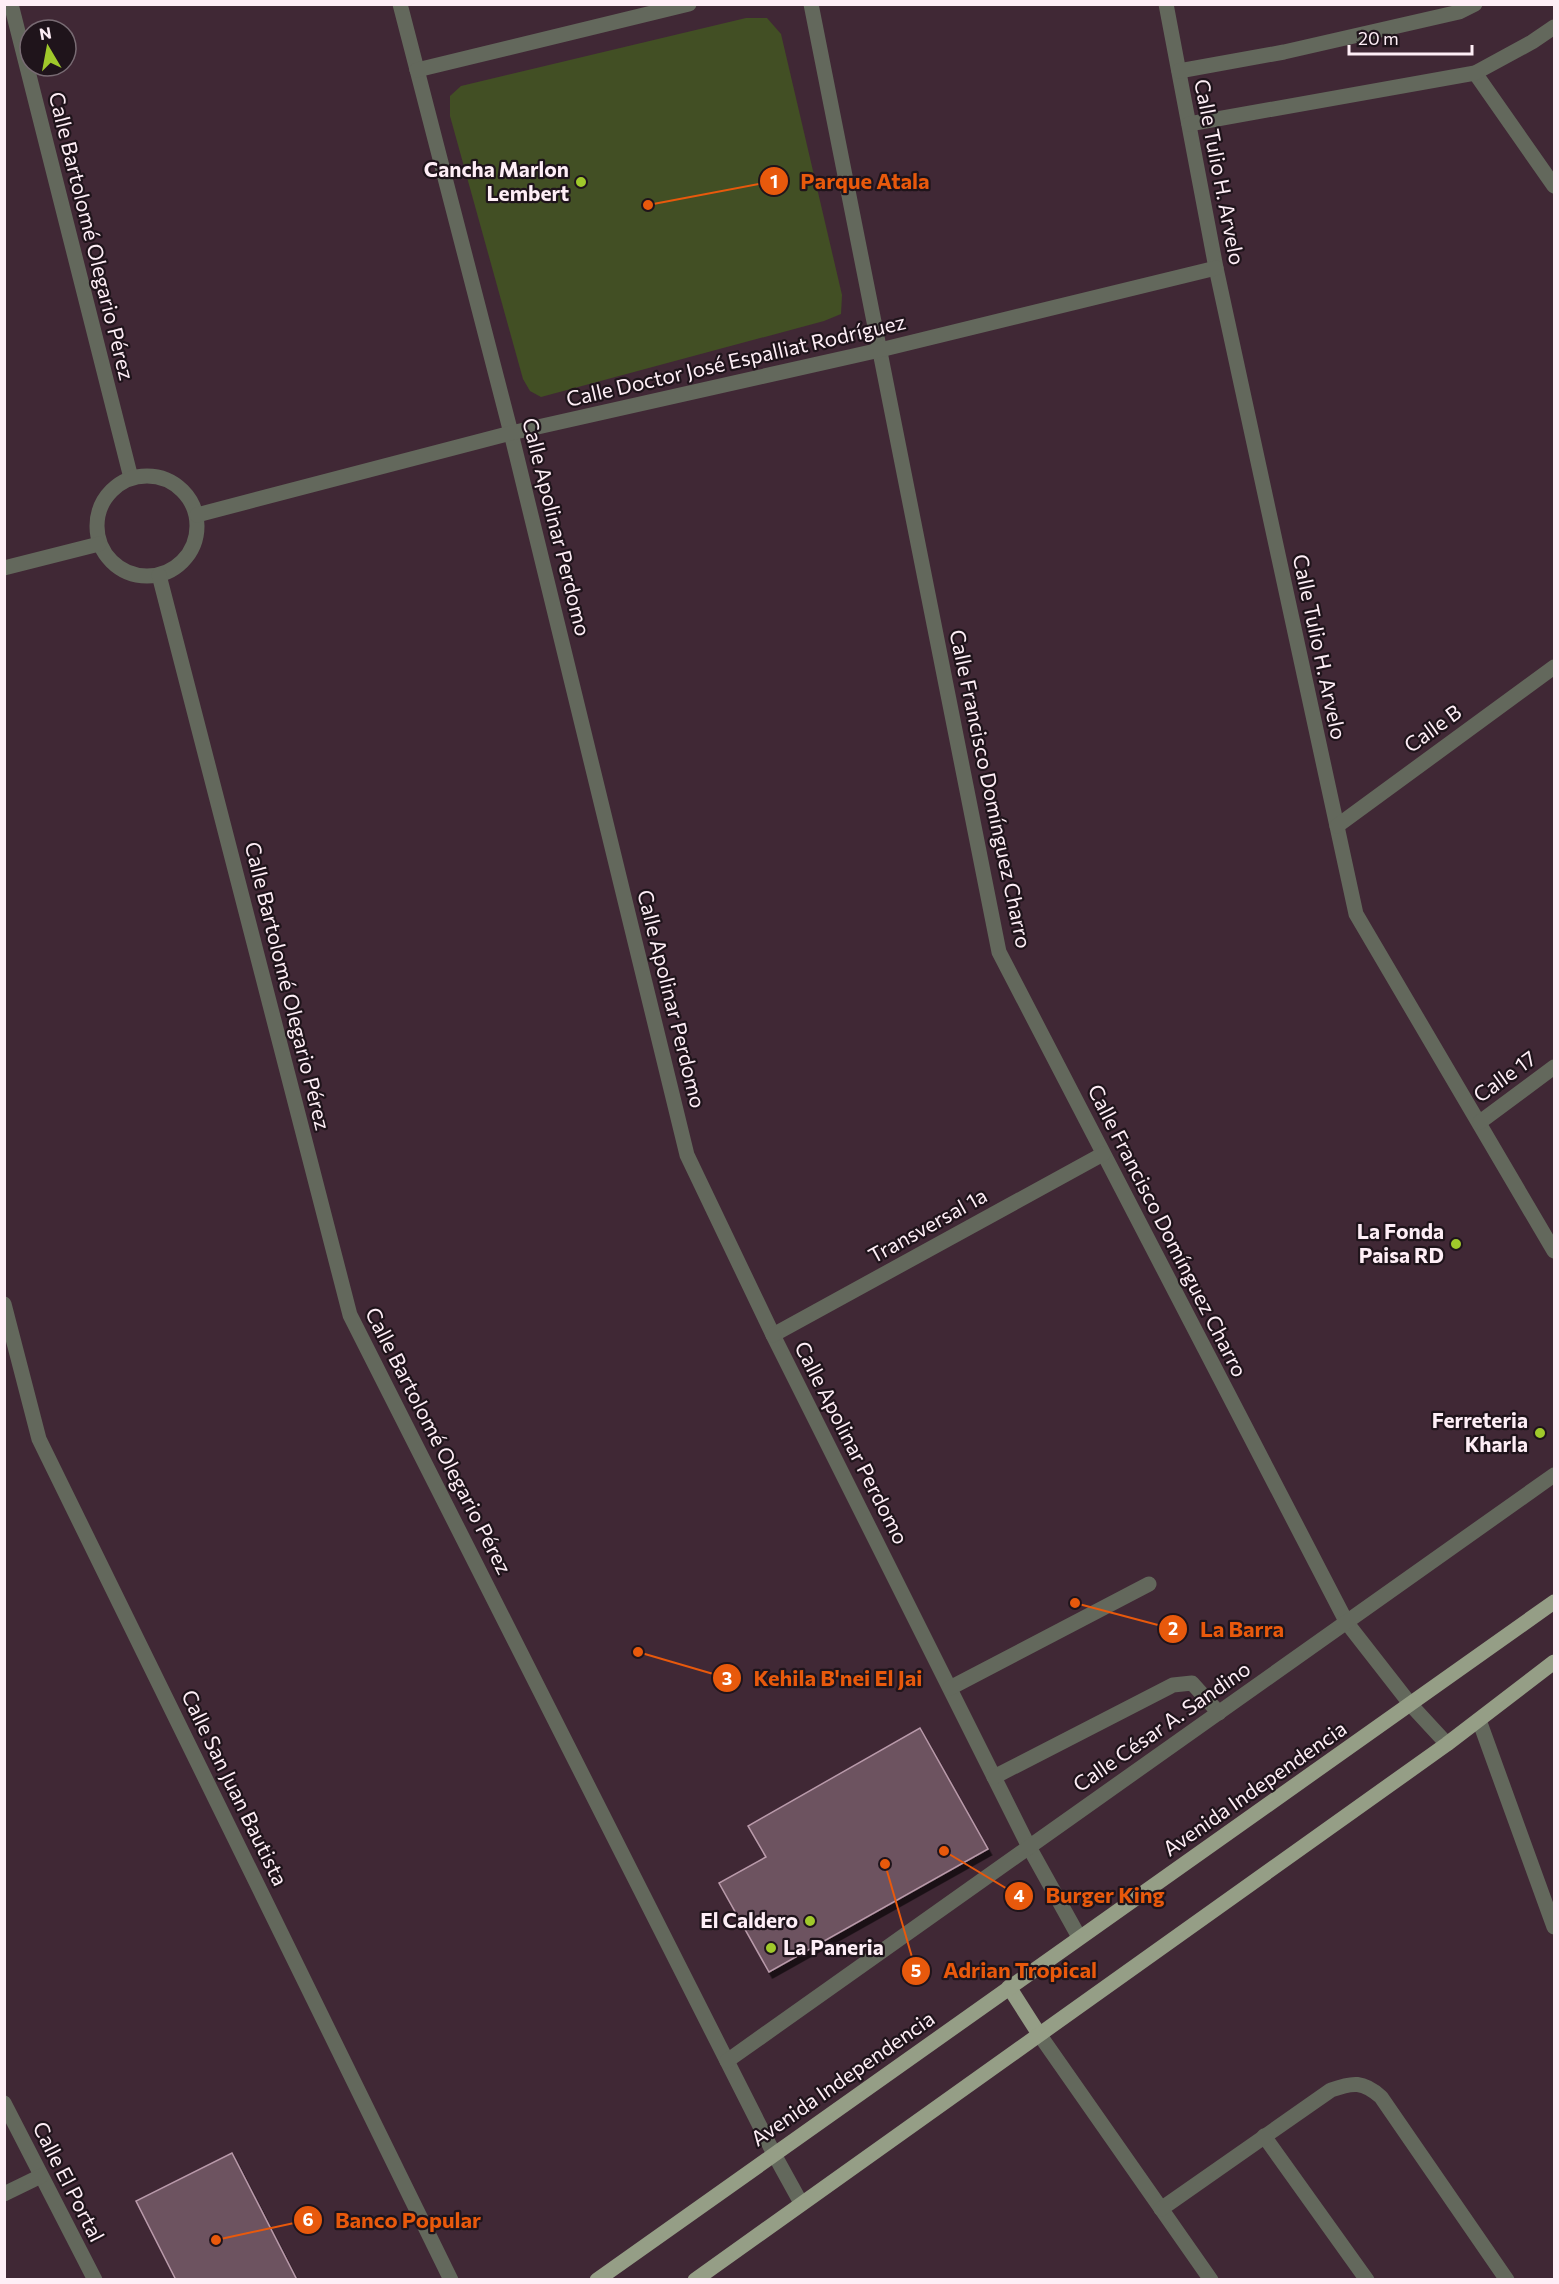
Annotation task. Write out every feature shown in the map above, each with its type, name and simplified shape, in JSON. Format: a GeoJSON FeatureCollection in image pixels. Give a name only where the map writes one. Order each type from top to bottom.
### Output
{"type":"FeatureCollection","features":[{"type":"Feature","properties":{"kind":"main road","name":"Avenida Independencia"},"geometry":{"type":"LineString","coordinates":[[597,2280],[1554,1602]]}},
{"type":"Feature","properties":{"kind":"main road"},"geometry":{"type":"LineString","coordinates":[[695,2280],[1448,1744],[1554,1662]]}},
{"type":"Feature","properties":{"kind":"main road"},"geometry":{"type":"LineString","coordinates":[[1009,1987],[1039,2034]]}},
{"type":"Feature","properties":{"kind":"street","name":"Calle Bartolomé Olegario Pérez"},"geometry":{"type":"LineString","coordinates":[[11,4],[131,478]]}},
{"type":"Feature","properties":{"kind":"street","name":"Calle Apolinar Perdomo"},"geometry":{"type":"LineString","coordinates":[[400,4],[511,433],[687,1155],[773,1335],[1029,1847],[1079,1937]]}},
{"type":"Feature","properties":{"kind":"street"},"geometry":{"type":"LineString","coordinates":[[417,70],[689,4]]}},
{"type":"Feature","properties":{"kind":"street","name":"Calle Francisco Domínguez Charro"},"geometry":{"type":"LineString","coordinates":[[812,4],[999,952],[1347,1623],[1411,1705],[1448,1744]]}},
{"type":"Feature","properties":{"kind":"street","name":"Calle Tulio H. Arvelo"},"geometry":{"type":"LineString","coordinates":[[1166,4],[1216,268],[1356,914],[1554,1251]]}},
{"type":"Feature","properties":{"kind":"street"},"geometry":{"type":"LineString","coordinates":[[1179,71],[1296,49],[1459,12],[1475,4]]}},
{"type":"Feature","properties":{"kind":"street"},"geometry":{"type":"LineString","coordinates":[[1189,124],[1475,73],[1532,42],[1554,27]]}},
{"type":"Feature","properties":{"kind":"street"},"geometry":{"type":"LineString","coordinates":[[1475,73],[1554,186]]}},
{"type":"Feature","properties":{"kind":"street","name":"Calle Doctor José Espalliat Rodríguez"},"geometry":{"type":"LineString","coordinates":[[196,515],[511,433],[880,350],[1216,268]]}},
{"type":"Feature","properties":{"kind":"street"},"geometry":{"type":"LineString","coordinates":[[155,476],[166,479],[186,494],[196,515],[196,534],[190,552],[181,562],[159,574],[141,575],[123,571],[113,564],[99,544],[96,517],[101,504],[108,493],[119,483],[131,478],[155,476]]}},
{"type":"Feature","properties":{"kind":"street"},"geometry":{"type":"LineString","coordinates":[[4,568],[99,544]]}},
{"type":"Feature","properties":{"kind":"street","name":"Calle Bartolomé Olegario Pérez"},"geometry":{"type":"LineString","coordinates":[[159,574],[350,1315],[774,2154],[801,2203]]}},
{"type":"Feature","properties":{"kind":"street","name":"Calle B"},"geometry":{"type":"LineString","coordinates":[[1337,826],[1554,667]]}},
{"type":"Feature","properties":{"kind":"street","name":"Calle 17"},"geometry":{"type":"LineString","coordinates":[[1480,1122],[1554,1067]]}},
{"type":"Feature","properties":{"kind":"street","name":"Transversal 1a"},"geometry":{"type":"LineString","coordinates":[[773,1335],[1103,1154]]}},
{"type":"Feature","properties":{"kind":"street","name":"Calle San Juan Bautista"},"geometry":{"type":"LineString","coordinates":[[4,1305],[39,1439],[452,2280]]}},
{"type":"Feature","properties":{"kind":"street","name":"Calle César A. Sandino"},"geometry":{"type":"LineString","coordinates":[[727,2061],[1554,1475]]}},
{"type":"Feature","properties":{"kind":"street"},"geometry":{"type":"LineString","coordinates":[[950,1688],[1149,1584]]}},
{"type":"Feature","properties":{"kind":"street"},"geometry":{"type":"LineString","coordinates":[[994,1777],[1173,1685],[1192,1683],[1219,1713]]}},
{"type":"Feature","properties":{"kind":"street"},"geometry":{"type":"LineString","coordinates":[[1479,1720],[1554,1927]]}},
{"type":"Feature","properties":{"kind":"street"},"geometry":{"type":"LineString","coordinates":[[1039,2034],[1211,2280]]}},
{"type":"Feature","properties":{"kind":"street"},"geometry":{"type":"LineString","coordinates":[[1161,2209],[1331,2090],[1349,2083],[1368,2086],[1381,2097],[1507,2280]]}},
{"type":"Feature","properties":{"kind":"street","name":"Calle El Portal"},"geometry":{"type":"LineString","coordinates":[[4,2103],[95,2280]]}},
{"type":"Feature","properties":{"kind":"street"},"geometry":{"type":"LineString","coordinates":[[1264,2136],[1367,2280]]}},
{"type":"Feature","properties":{"kind":"street"},"geometry":{"type":"LineString","coordinates":[[4,2194],[41,2176]]}},
{"type":"Feature","properties":{"kind":"green space"},"geometry":{"type":"Polygon","coordinates":[[[746,18],[767,18],[781,34],[842,295],[841,314],[824,321],[541,397],[530,391],[523,379],[450,116],[450,96],[461,86],[746,18]]]}},
{"type":"Feature","properties":{"kind":"building"},"geometry":{"type":"Polygon","coordinates":[[[920,1728],[988,1849],[769,1972],[719,1883],[766,1857],[748,1826],[920,1728]]]}},
{"type":"Feature","properties":{"kind":"building"},"geometry":{"type":"Polygon","coordinates":[[[232,2153],[297,2280],[176,2280],[136,2201],[232,2153]]]}},
{"type":"Feature","properties":{"kind":"place","name":"Cancha Marlon Lembert"},"geometry":{"type":"Point","coordinates":[581,182]}},
{"type":"Feature","properties":{"kind":"place","name":"Parque Atala"},"geometry":{"type":"Point","coordinates":[648,205]}},
{"type":"Feature","properties":{"kind":"place","name":"La Fonda Paisa RD"},"geometry":{"type":"Point","coordinates":[1456,1244]}},
{"type":"Feature","properties":{"kind":"place","name":"Ferreteria Kharla"},"geometry":{"type":"Point","coordinates":[1540,1433]}},
{"type":"Feature","properties":{"kind":"place","name":"La Barra"},"geometry":{"type":"Point","coordinates":[1075,1603]}},
{"type":"Feature","properties":{"kind":"place","name":"Kehila B'nei El Jai"},"geometry":{"type":"Point","coordinates":[638,1652]}},
{"type":"Feature","properties":{"kind":"place","name":"Burger King"},"geometry":{"type":"Point","coordinates":[944,1851]}},
{"type":"Feature","properties":{"kind":"place","name":"Adrian Tropical"},"geometry":{"type":"Point","coordinates":[885,1864]}},
{"type":"Feature","properties":{"kind":"place","name":"El Caldero"},"geometry":{"type":"Point","coordinates":[810,1921]}},
{"type":"Feature","properties":{"kind":"place","name":"La Paneria"},"geometry":{"type":"Point","coordinates":[771,1948]}},
{"type":"Feature","properties":{"kind":"place","name":"Banco Popular"},"geometry":{"type":"Point","coordinates":[216,2240]}}]}
